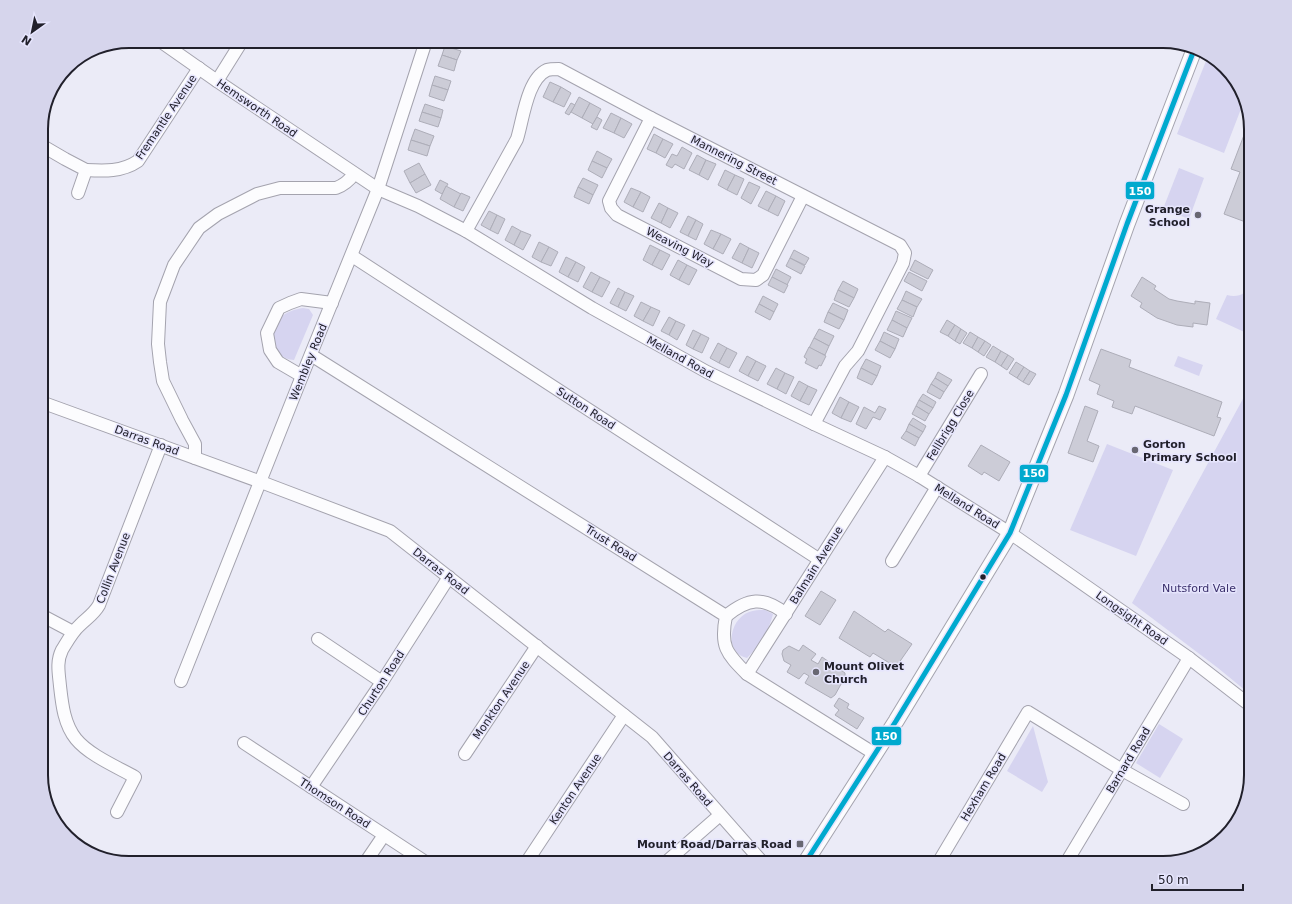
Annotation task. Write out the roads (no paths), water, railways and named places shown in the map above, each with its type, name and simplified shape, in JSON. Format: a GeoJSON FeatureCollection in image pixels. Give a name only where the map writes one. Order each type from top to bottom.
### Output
{"type":"FeatureCollection","features":[{"type":"Feature","properties":{"kind":"main road"},"geometry":{"type":"LineString","coordinates":[[809,856],[875,754],[1010,533],[1066,395],[1127,224],[1193,53]]}},
{"type":"Feature","properties":{"kind":"street","name":"Hemsworth Road"},"geometry":{"type":"LineString","coordinates":[[170,48],[216,81],[354,174]]}},
{"type":"Feature","properties":{"kind":"street"},"geometry":{"type":"LineString","coordinates":[[216,81],[237,48]]}},
{"type":"Feature","properties":{"kind":"street","name":"Wembley Road"},"geometry":{"type":"LineString","coordinates":[[181,681],[378,189],[424,48]]}},
{"type":"Feature","properties":{"kind":"street","name":"Fremantle Avenue"},"geometry":{"type":"LineString","coordinates":[[86,170],[104,171],[120,169],[130,166],[138,161],[199,68]]}},
{"type":"Feature","properties":{"kind":"street","name":"Mannering Street"},"geometry":{"type":"LineString","coordinates":[[466,231],[517,138],[529,93],[539,76],[547,70],[560,69],[651,118],[900,245],[905,253],[903,263],[858,352],[845,366],[814,424]]}},
{"type":"Feature","properties":{"kind":"street","name":"Weaving Way"},"geometry":{"type":"LineString","coordinates":[[651,118],[609,201],[611,208],[617,214],[741,279],[756,280],[763,275],[803,196]]}},
{"type":"Feature","properties":{"kind":"street"},"geometry":{"type":"LineString","coordinates":[[48,149],[86,170],[78,193]]}},
{"type":"Feature","properties":{"kind":"street"},"geometry":{"type":"LineString","coordinates":[[196,458],[195,444],[163,381],[159,356],[158,344],[160,302],[174,265],[199,228],[218,214],[237,204],[257,194],[280,188],[336,188],[344,185],[354,174]]}},
{"type":"Feature","properties":{"kind":"street","name":"Melland Road"},"geometry":{"type":"LineString","coordinates":[[354,174],[378,189],[418,206],[466,231],[592,308],[707,372],[885,457],[919,476],[1010,533]]}},
{"type":"Feature","properties":{"kind":"street","name":"Sutton Road"},"geometry":{"type":"LineString","coordinates":[[352,256],[820,560]]}},
{"type":"Feature","properties":{"kind":"street"},"geometry":{"type":"LineString","coordinates":[[302,376],[278,362],[270,350],[267,333],[279,308],[301,299],[332,303]]}},
{"type":"Feature","properties":{"kind":"street","name":"Trust Road"},"geometry":{"type":"LineString","coordinates":[[311,355],[726,616]]}},
{"type":"Feature","properties":{"kind":"street","name":"Fellbrigg Close"},"geometry":{"type":"LineString","coordinates":[[919,476],[981,374]]}},
{"type":"Feature","properties":{"kind":"street","name":"Darras Road"},"geometry":{"type":"LineString","coordinates":[[48,405],[161,445],[390,531],[652,737],[757,856]]}},
{"type":"Feature","properties":{"kind":"street","name":"Collin Avenue"},"geometry":{"type":"LineString","coordinates":[[117,812],[135,777],[89,751],[76,739],[68,725],[62,705],[58,664],[61,652],[73,632],[91,616],[99,605],[161,445]]}},
{"type":"Feature","properties":{"kind":"street","name":"Balmain Avenue"},"geometry":{"type":"LineString","coordinates":[[747,674],[885,457]]}},
{"type":"Feature","properties":{"kind":"street"},"geometry":{"type":"LineString","coordinates":[[892,561],[937,487]]}},
{"type":"Feature","properties":{"kind":"street","name":"Longsight Road"},"geometry":{"type":"LineString","coordinates":[[1010,533],[1189,658],[1244,701]]}},
{"type":"Feature","properties":{"kind":"street","name":"Churton Road"},"geometry":{"type":"LineString","coordinates":[[311,788],[382,682],[449,577]]}},
{"type":"Feature","properties":{"kind":"street"},"geometry":{"type":"LineString","coordinates":[[786,614],[769,603],[747,602],[726,616],[724,644],[732,659],[747,674],[875,754]]}},
{"type":"Feature","properties":{"kind":"street"},"geometry":{"type":"LineString","coordinates":[[48,620],[73,632]]}},
{"type":"Feature","properties":{"kind":"street"},"geometry":{"type":"LineString","coordinates":[[318,639],[382,682]]}},
{"type":"Feature","properties":{"kind":"street","name":"Monkton Avenue"},"geometry":{"type":"LineString","coordinates":[[465,754],[537,646]]}},
{"type":"Feature","properties":{"kind":"street","name":"Barnard Road"},"geometry":{"type":"LineString","coordinates":[[1070,856],[1189,658]]}},
{"type":"Feature","properties":{"kind":"street","name":"Hexham Road"},"geometry":{"type":"LineString","coordinates":[[942,856],[1028,712],[1122,770]]}},
{"type":"Feature","properties":{"kind":"street","name":"Kenton Avenue"},"geometry":{"type":"LineString","coordinates":[[531,856],[624,715]]}},
{"type":"Feature","properties":{"kind":"street","name":"Thomson Road"},"geometry":{"type":"LineString","coordinates":[[244,743],[416,856]]}},
{"type":"Feature","properties":{"kind":"street"},"geometry":{"type":"LineString","coordinates":[[1122,770],[1183,804]]}},
{"type":"Feature","properties":{"kind":"street"},"geometry":{"type":"LineString","coordinates":[[673,856],[720,815]]}},
{"type":"Feature","properties":{"kind":"street"},"geometry":{"type":"LineString","coordinates":[[370,856],[384,835]]}},
{"type":"Feature","properties":{"kind":"place","name":"Grange School"},"geometry":{"type":"Point","coordinates":[1198,215]}},
{"type":"Feature","properties":{"kind":"place","name":"Gorton Primary School"},"geometry":{"type":"Point","coordinates":[1135,450]}},
{"type":"Feature","properties":{"kind":"place","name":"Mount Olivet Church"},"geometry":{"type":"Point","coordinates":[816,672]}},
{"type":"Feature","properties":{"kind":"place","name":"Mount Road/Darras Road"},"geometry":{"type":"Point","coordinates":[800,844]}},
{"type":"Feature","properties":{"kind":"park label","name":"Nutsford Vale"},"geometry":{"type":"Point","coordinates":[1199,588]}}]}
